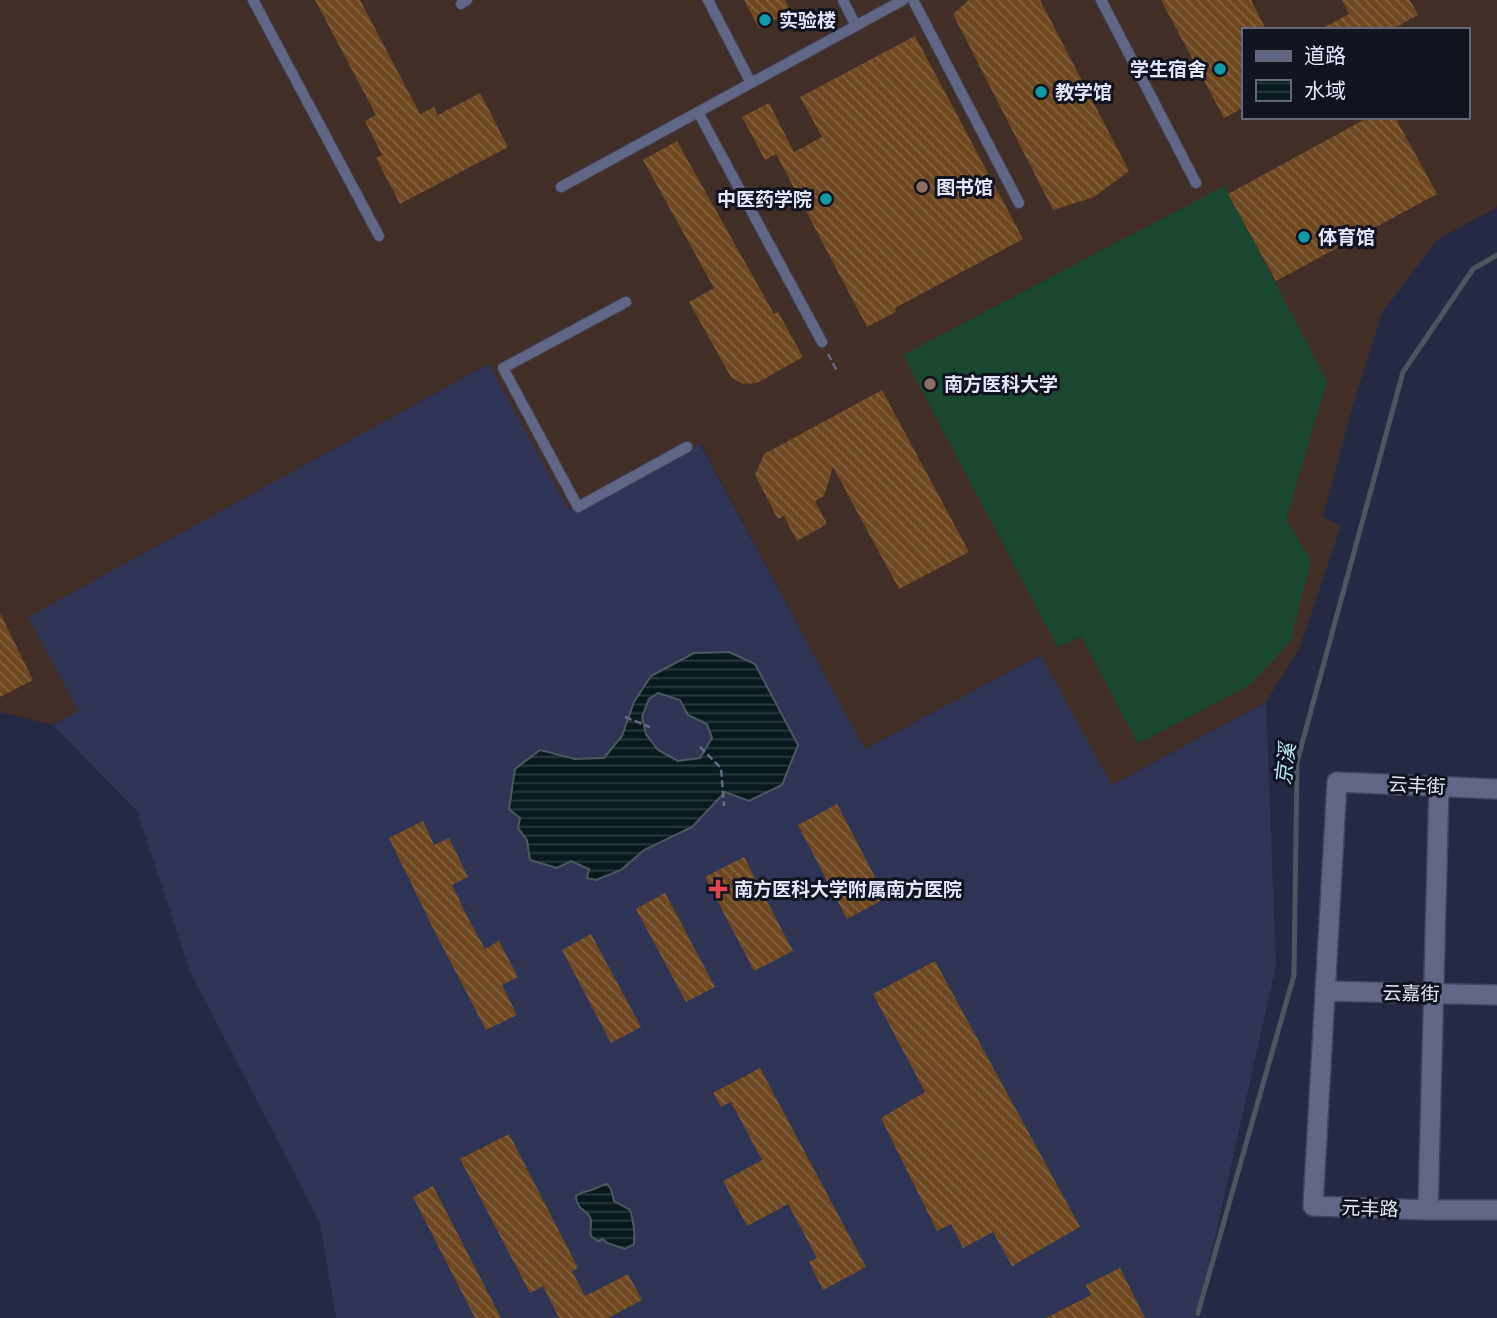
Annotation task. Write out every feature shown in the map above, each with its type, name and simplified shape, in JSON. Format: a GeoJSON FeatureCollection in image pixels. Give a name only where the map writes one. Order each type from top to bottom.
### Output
{"type":"FeatureCollection","features":[{"type":"Feature","properties":{"kind":"street","name":"云丰街"},"geometry":{"type":"LineString","coordinates":[[1337,782],[1497,789]]}},
{"type":"Feature","properties":{"kind":"street","name":"元丰路"},"geometry":{"type":"LineString","coordinates":[[1337,782],[1313,1206],[1428,1210]]}},
{"type":"Feature","properties":{"kind":"street"},"geometry":{"type":"LineString","coordinates":[[1439,786],[1428,1210],[1497,1210]]}},
{"type":"Feature","properties":{"kind":"street","name":"云嘉街"},"geometry":{"type":"LineString","coordinates":[[1325,991],[1497,995]]}},
{"type":"Feature","properties":{"kind":"lane"},"geometry":{"type":"LineString","coordinates":[[253,0],[379,236]]}},
{"type":"Feature","properties":{"kind":"lane"},"geometry":{"type":"LineString","coordinates":[[708,0],[751,83]]}},
{"type":"Feature","properties":{"kind":"lane"},"geometry":{"type":"LineString","coordinates":[[843,0],[856,26]]}},
{"type":"Feature","properties":{"kind":"lane"},"geometry":{"type":"LineString","coordinates":[[561,187],[903,0]]}},
{"type":"Feature","properties":{"kind":"lane"},"geometry":{"type":"LineString","coordinates":[[913,0],[1019,203]]}},
{"type":"Feature","properties":{"kind":"lane"},"geometry":{"type":"LineString","coordinates":[[1101,0],[1196,183]]}},
{"type":"Feature","properties":{"kind":"lane"},"geometry":{"type":"LineString","coordinates":[[698,112],[822,342]]}},
{"type":"Feature","properties":{"kind":"lane"},"geometry":{"type":"LineString","coordinates":[[626,302],[503,368],[578,507],[687,447]]}},
{"type":"Feature","properties":{"kind":"path"},"geometry":{"type":"LineString","coordinates":[[822,342],[837,371]]}},
{"type":"Feature","properties":{"kind":"path"},"geometry":{"type":"LineString","coordinates":[[625,717],[650,727]]}},
{"type":"Feature","properties":{"kind":"path"},"geometry":{"type":"LineString","coordinates":[[700,747],[721,768],[724,806]]}},
{"type":"Feature","properties":{"kind":"shaded area","name":"南方医科大学"},"geometry":{"type":"Polygon","coordinates":[[[0,0],[1497,0],[1497,207],[1437,240],[1382,313],[1353,405],[1323,517],[1341,526],[1300,647],[1266,702],[1112,785],[1041,655],[865,749],[701,444],[569,510],[489,364],[28,617],[79,711],[53,725],[0,712],[0,0]]]}},
{"type":"Feature","properties":{"kind":"shaded area","name":"南方医科大学附属南方医院"},"geometry":{"type":"Polygon","coordinates":[[[489,364],[569,510],[700,444],[865,749],[1042,654],[1112,785],[1266,702],[1276,966],[1198,1312],[1201,1318],[336,1318],[320,1223],[190,971],[137,811],[53,725],[78,711],[27,617],[489,364]]]}},
{"type":"Feature","properties":{"kind":"green space"},"geometry":{"type":"Polygon","coordinates":[[[1224,186],[1327,381],[1286,519],[1311,561],[1290,642],[1250,685],[1138,744],[1081,636],[1058,648],[903,355],[1224,186]]]}},
{"type":"Feature","properties":{"kind":"water"},"geometry":{"type":"Polygon","coordinates":[[[729,652],[755,664],[798,745],[782,785],[749,801],[725,792],[692,827],[644,850],[621,870],[596,880],[587,878],[589,869],[571,861],[557,868],[530,860],[527,840],[518,828],[520,818],[509,809],[515,769],[540,750],[575,759],[604,758],[622,736],[634,702],[651,676],[694,653],[729,652]],[[658,693],[649,699],[642,717],[646,734],[658,750],[678,761],[700,758],[712,738],[707,724],[688,715],[680,700],[658,693]]]}},
{"type":"Feature","properties":{"kind":"water"},"geometry":{"type":"Polygon","coordinates":[[[607,1184],[614,1201],[630,1210],[634,1244],[625,1249],[603,1239],[598,1241],[591,1236],[591,1219],[577,1201],[578,1194],[607,1184]]]}},
{"type":"Feature","properties":{"kind":"building"},"geometry":{"type":"Polygon","coordinates":[[[315,0],[360,0],[420,114],[434,107],[438,115],[480,93],[508,147],[400,204],[376,158],[382,155],[365,121],[376,115],[315,0]]]}},
{"type":"Feature","properties":{"kind":"building","name":"实验楼"},"geometry":{"type":"Polygon","coordinates":[[[744,0],[785,0],[791,11],[759,28],[744,0]]]}},
{"type":"Feature","properties":{"kind":"building","name":"教学馆"},"geometry":{"type":"Polygon","coordinates":[[[969,0],[1040,0],[1129,171],[1094,197],[1053,210],[953,14],[969,0]]]}},
{"type":"Feature","properties":{"kind":"building","name":"学生宿舍"},"geometry":{"type":"Polygon","coordinates":[[[1161,0],[1251,0],[1265,28],[1242,28],[1242,109],[1224,118],[1161,0]]]}},
{"type":"Feature","properties":{"kind":"building"},"geometry":{"type":"Polygon","coordinates":[[[1342,0],[1410,0],[1418,15],[1395,28],[1323,28],[1349,14],[1342,0]]]}},
{"type":"Feature","properties":{"kind":"building","name":"图书馆"},"geometry":{"type":"Polygon","coordinates":[[[915,36],[1023,239],[895,308],[896,312],[867,327],[776,154],[765,160],[742,117],[769,103],[794,152],[822,137],[800,97],[915,36]]]}},
{"type":"Feature","properties":{"kind":"building","name":"体育馆"},"geometry":{"type":"Polygon","coordinates":[[[1365,119],[1396,119],[1437,194],[1276,281],[1228,194],[1365,119]]]}},
{"type":"Feature","properties":{"kind":"building"},"geometry":{"type":"Polygon","coordinates":[[[677,141],[774,314],[778,312],[803,357],[757,383],[743,384],[731,377],[689,302],[714,288],[643,160],[677,141]]]}},
{"type":"Feature","properties":{"kind":"building"},"geometry":{"type":"Polygon","coordinates":[[[882,390],[969,552],[899,589],[833,467],[824,496],[815,501],[827,524],[797,541],[784,516],[778,519],[755,475],[764,454],[882,390]]]}},
{"type":"Feature","properties":{"kind":"building"},"geometry":{"type":"Polygon","coordinates":[[[0,613],[33,680],[0,697],[0,613]]]}},
{"type":"Feature","properties":{"kind":"building"},"geometry":{"type":"Polygon","coordinates":[[[837,804],[886,898],[847,919],[798,825],[837,804]]]}},
{"type":"Feature","properties":{"kind":"building"},"geometry":{"type":"Polygon","coordinates":[[[423,821],[434,845],[449,838],[468,877],[452,885],[485,949],[499,941],[518,977],[502,985],[517,1015],[486,1030],[389,838],[423,821]]]}},
{"type":"Feature","properties":{"kind":"building"},"geometry":{"type":"Polygon","coordinates":[[[744,857],[793,951],[754,971],[705,877],[744,857]]]}},
{"type":"Feature","properties":{"kind":"building"},"geometry":{"type":"Polygon","coordinates":[[[665,893],[715,987],[686,1002],[636,909],[665,893]]]}},
{"type":"Feature","properties":{"kind":"building"},"geometry":{"type":"Polygon","coordinates":[[[591,934],[641,1027],[611,1043],[562,950],[591,934]]]}},
{"type":"Feature","properties":{"kind":"building"},"geometry":{"type":"Polygon","coordinates":[[[935,961],[1080,1227],[1012,1266],[993,1232],[963,1248],[951,1224],[937,1231],[881,1118],[925,1092],[873,994],[935,961]]]}},
{"type":"Feature","properties":{"kind":"building"},"geometry":{"type":"Polygon","coordinates":[[[760,1068],[866,1267],[823,1290],[809,1262],[817,1258],[788,1204],[747,1226],[723,1181],[762,1160],[731,1102],[721,1107],[713,1093],[760,1068]]]}},
{"type":"Feature","properties":{"kind":"building"},"geometry":{"type":"Polygon","coordinates":[[[509,1134],[578,1268],[572,1271],[585,1296],[628,1274],[642,1300],[608,1318],[559,1318],[543,1286],[530,1293],[460,1159],[509,1134]]]}},
{"type":"Feature","properties":{"kind":"building"},"geometry":{"type":"Polygon","coordinates":[[[433,1186],[501,1318],[475,1318],[413,1197],[433,1186]]]}},
{"type":"Feature","properties":{"kind":"building"},"geometry":{"type":"Polygon","coordinates":[[[1120,1268],[1145,1318],[1046,1318],[1091,1295],[1086,1285],[1120,1268]]]}},
{"type":"Feature","properties":{"kind":"waterway","name":"京溪"},"geometry":{"type":"LineString","coordinates":[[1198,1313],[1294,975],[1297,762],[1403,372],[1473,269],[1497,255]]}},
{"type":"Feature","properties":{"kind":"place","name":"实验楼"},"geometry":{"type":"Point","coordinates":[765,20]}},
{"type":"Feature","properties":{"kind":"place","name":"学生宿舍"},"geometry":{"type":"Point","coordinates":[1220,69]}},
{"type":"Feature","properties":{"kind":"place","name":"教学馆"},"geometry":{"type":"Point","coordinates":[1041,92]}},
{"type":"Feature","properties":{"kind":"place","name":"图书馆"},"geometry":{"type":"Point","coordinates":[922,187]}},
{"type":"Feature","properties":{"kind":"place","name":"中医药学院"},"geometry":{"type":"Point","coordinates":[826,199]}},
{"type":"Feature","properties":{"kind":"place","name":"体育馆"},"geometry":{"type":"Point","coordinates":[1304,237]}},
{"type":"Feature","properties":{"kind":"place","name":"南方医科大学"},"geometry":{"type":"Point","coordinates":[930,384]}},
{"type":"Feature","properties":{"kind":"place","name":"南方医科大学附属南方医院"},"geometry":{"type":"Point","coordinates":[718,889]}}]}
